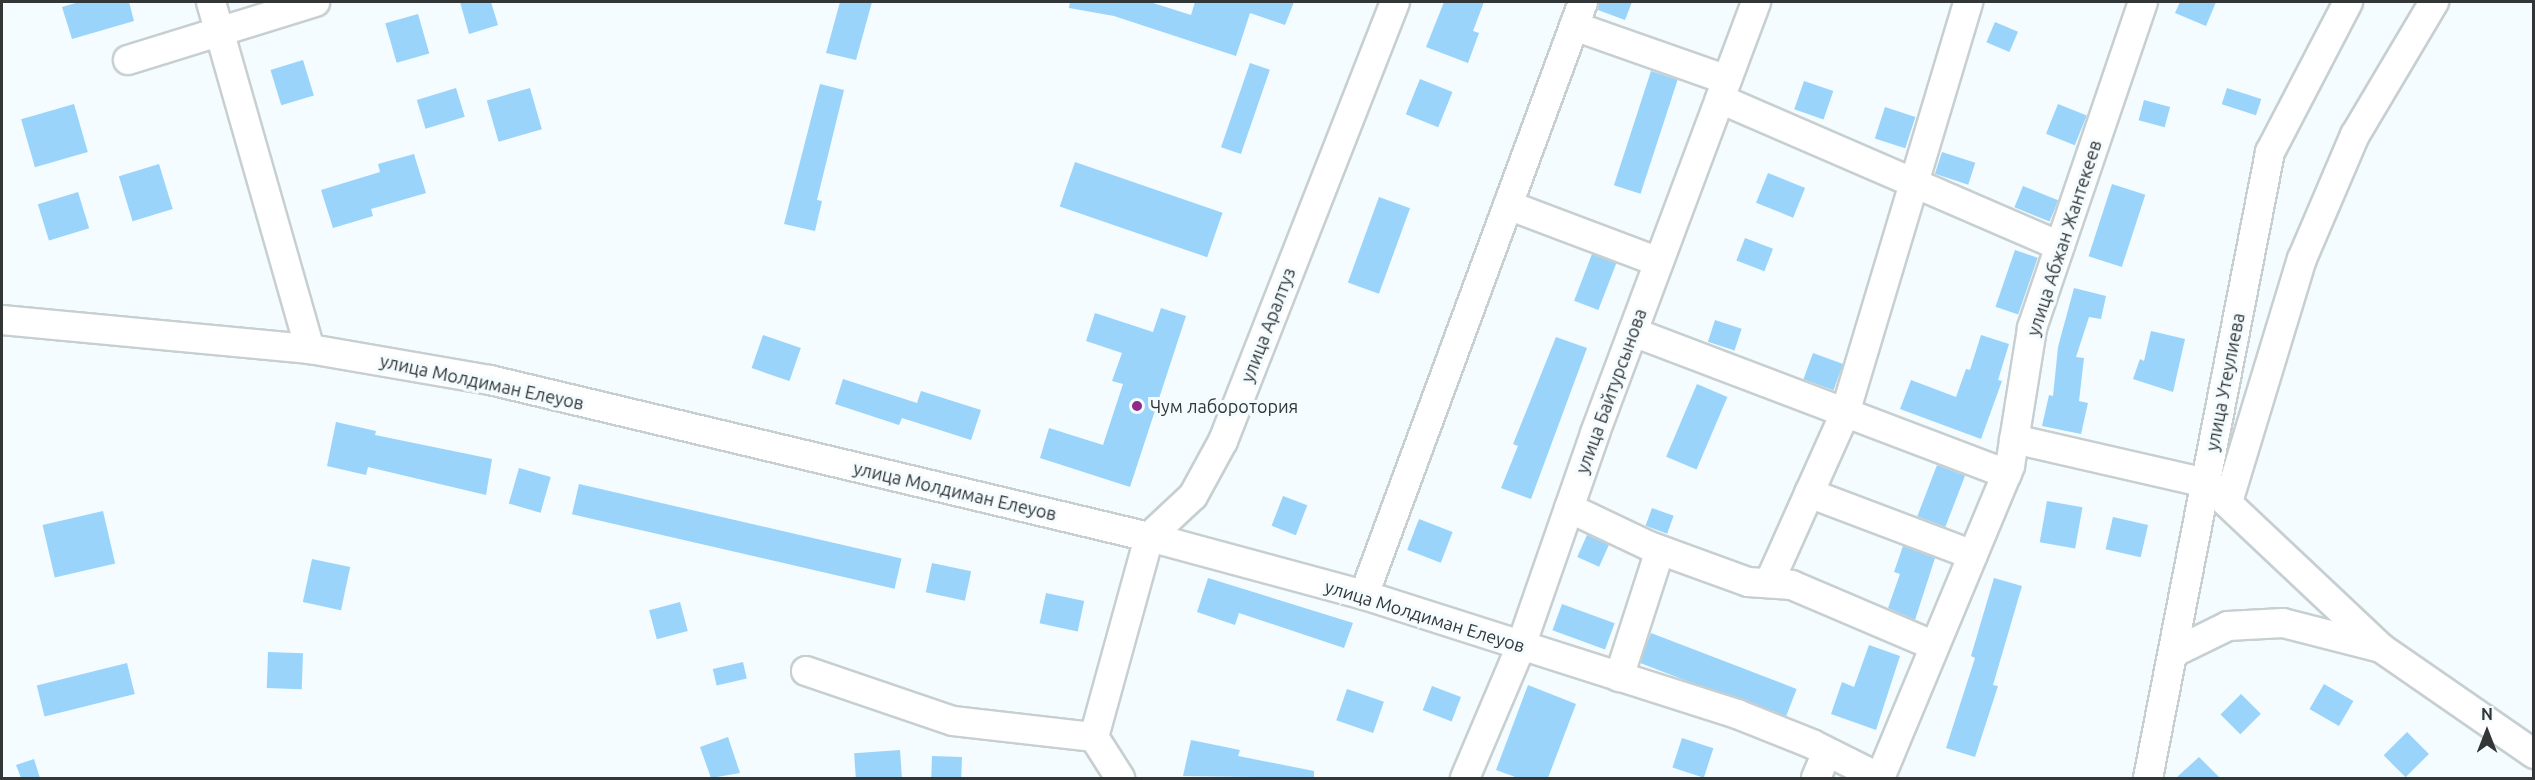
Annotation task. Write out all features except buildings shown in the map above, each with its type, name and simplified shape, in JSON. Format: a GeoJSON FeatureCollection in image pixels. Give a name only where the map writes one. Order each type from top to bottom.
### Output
{"type":"FeatureCollection","features":[{"type":"Feature","properties":{"kind":"street"},"geometry":{"type":"LineString","coordinates":[[211,2],[310,349]]}},
{"type":"Feature","properties":{"kind":"street"},"geometry":{"type":"LineString","coordinates":[[128,60],[315,2]]}},
{"type":"Feature","properties":{"kind":"street","name":"улица Аралтуз"},"geometry":{"type":"LineString","coordinates":[[1149,537],[1192,496],[1223,441],[1395,2]]}},
{"type":"Feature","properties":{"kind":"street","name":"улица Байтурсынова"},"geometry":{"type":"LineString","coordinates":[[1465,778],[1521,646],[1633,332],[1756,2]]}},
{"type":"Feature","properties":{"kind":"street"},"geometry":{"type":"LineString","coordinates":[[1769,583],[1845,413],[1912,182],[1968,2]]}},
{"type":"Feature","properties":{"kind":"street","name":"улица Абжан Жантекеев"},"geometry":{"type":"LineString","coordinates":[[1880,778],[2007,474],[2032,328],[2143,2]]}},
{"type":"Feature","properties":{"kind":"street","name":"улица Утеулиева"},"geometry":{"type":"LineString","coordinates":[[2148,778],[2270,152],[2348,2]]}},
{"type":"Feature","properties":{"kind":"street"},"geometry":{"type":"LineString","coordinates":[[2228,502],[2302,259],[2355,135],[2434,2]]}},
{"type":"Feature","properties":{"kind":"street"},"geometry":{"type":"LineString","coordinates":[[1364,595],[1578,14],[1723,89],[1912,182],[2060,246]]}},
{"type":"Feature","properties":{"kind":"street"},"geometry":{"type":"LineString","coordinates":[[1508,205],[1659,262]]}},
{"type":"Feature","properties":{"kind":"street","name":"улица Молдиман Елеуов"},"geometry":{"type":"LineString","coordinates":[[2,320],[310,349],[490,380],[1149,537],[1364,595],[1737,714],[1827,752],[1880,778]]}},
{"type":"Feature","properties":{"kind":"street"},"geometry":{"type":"LineString","coordinates":[[1633,332],[2007,474]]}},
{"type":"Feature","properties":{"kind":"street"},"geometry":{"type":"LineString","coordinates":[[2014,439],[2206,483],[2380,648],[2534,754]]}},
{"type":"Feature","properties":{"kind":"street"},"geometry":{"type":"LineString","coordinates":[[1809,493],[1973,555]]}},
{"type":"Feature","properties":{"kind":"street"},"geometry":{"type":"LineString","coordinates":[[1569,508],[1660,550],[1748,582],[1792,585],[1935,646]]}},
{"type":"Feature","properties":{"kind":"street"},"geometry":{"type":"LineString","coordinates":[[1120,778],[1094,737],[1149,537]]}},
{"type":"Feature","properties":{"kind":"street"},"geometry":{"type":"LineString","coordinates":[[1619,677],[1660,550]]}},
{"type":"Feature","properties":{"kind":"street"},"geometry":{"type":"LineString","coordinates":[[2173,653],[2228,626],[2283,623],[2380,648]]}},
{"type":"Feature","properties":{"kind":"street"},"geometry":{"type":"LineString","coordinates":[[806,671],[953,721],[1094,737]]}},
{"type":"Feature","properties":{"kind":"street"},"geometry":{"type":"LineString","coordinates":[[1816,778],[1827,752]]}},
{"type":"Feature","properties":{"kind":"place","name":"Чум лаборотория"},"geometry":{"type":"Point","coordinates":[1137,406]}}]}
